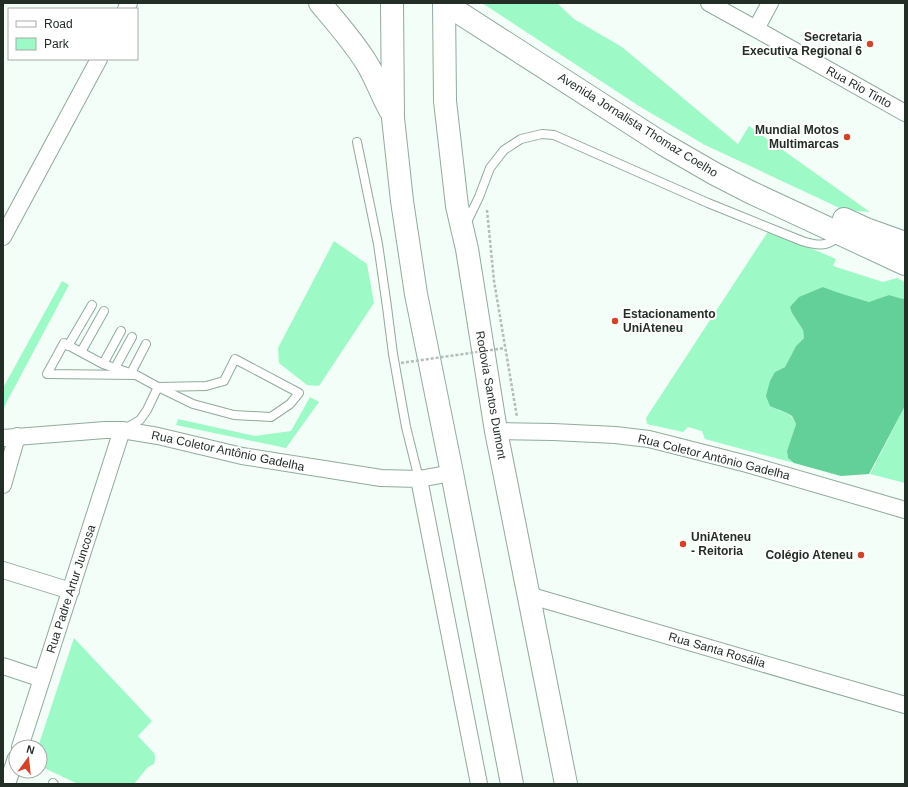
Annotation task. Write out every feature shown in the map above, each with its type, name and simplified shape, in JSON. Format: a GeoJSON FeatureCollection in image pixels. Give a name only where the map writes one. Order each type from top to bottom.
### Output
{"type":"FeatureCollection","features":[{"type":"Feature","properties":{"kind":"main road"},"geometry":{"type":"LineString","coordinates":[[320,3],[344,31],[366,62],[377,82],[393,118]]}},
{"type":"Feature","properties":{"kind":"main road"},"geometry":{"type":"LineString","coordinates":[[392,3],[393,118],[402,201],[416,294],[512,784]]}},
{"type":"Feature","properties":{"kind":"main road","name":"Avenida Jornalista Thomaz Coelho"},"geometry":{"type":"LineString","coordinates":[[444,3],[641,114],[728,166],[866,229],[905,258]]}},
{"type":"Feature","properties":{"kind":"main road","name":"Rodovia Santos Dumont"},"geometry":{"type":"LineString","coordinates":[[444,3],[445,101],[457,206],[466,249],[496,431],[566,784]]}},
{"type":"Feature","properties":{"kind":"main road","name":"Avenida Jornalista Thomaz Coelho"},"geometry":{"type":"LineString","coordinates":[[468,3],[530,51],[663,144],[750,192],[842,234],[905,258]]}},
{"type":"Feature","properties":{"kind":"street","name":"Rua Rio Tinto"},"geometry":{"type":"LineString","coordinates":[[709,3],[905,113]]}},
{"type":"Feature","properties":{"kind":"street"},"geometry":{"type":"LineString","coordinates":[[756,29],[770,3]]}},
{"type":"Feature","properties":{"kind":"street"},"geometry":{"type":"LineString","coordinates":[[3,237],[98,60]]}},
{"type":"Feature","properties":{"kind":"street","name":"Rua Coletor Antônio Gadelha"},"geometry":{"type":"LineString","coordinates":[[10,437],[122,430],[158,436],[237,455],[381,478],[419,479],[452,474]]}},
{"type":"Feature","properties":{"kind":"street","name":"Rua Padre Artur Juncosa"},"geometry":{"type":"LineString","coordinates":[[23,739],[122,430]]}},
{"type":"Feature","properties":{"kind":"street","name":"Rua Coletor Antônio Gadelha"},"geometry":{"type":"LineString","coordinates":[[496,431],[615,434],[649,439],[747,464],[905,510]]}},
{"type":"Feature","properties":{"kind":"street"},"geometry":{"type":"LineString","coordinates":[[3,485],[10,437]]}},
{"type":"Feature","properties":{"kind":"street"},"geometry":{"type":"LineString","coordinates":[[419,479],[479,784]]}},
{"type":"Feature","properties":{"kind":"street"},"geometry":{"type":"LineString","coordinates":[[3,570],[70,591]]}},
{"type":"Feature","properties":{"kind":"street","name":"Rua Santa Rosália"},"geometry":{"type":"LineString","coordinates":[[528,595],[905,705]]}},
{"type":"Feature","properties":{"kind":"street"},"geometry":{"type":"LineString","coordinates":[[3,666],[42,678]]}},
{"type":"Feature","properties":{"kind":"lane"},"geometry":{"type":"LineString","coordinates":[[462,232],[479,197],[490,168],[504,150],[521,139],[548,134],[554,135],[708,203],[802,241],[816,245],[827,244],[842,234]]}},
{"type":"Feature","properties":{"kind":"lane"},"geometry":{"type":"LineString","coordinates":[[357,142],[378,244],[406,427],[419,479]]}},
{"type":"Feature","properties":{"kind":"lane"},"geometry":{"type":"LineString","coordinates":[[68,346],[92,305]]}},
{"type":"Feature","properties":{"kind":"lane"},"geometry":{"type":"LineString","coordinates":[[81,352],[104,311]]}},
{"type":"Feature","properties":{"kind":"lane"},"geometry":{"type":"LineString","coordinates":[[103,364],[121,330]]}},
{"type":"Feature","properties":{"kind":"lane"},"geometry":{"type":"LineString","coordinates":[[115,368],[132,337]]}},
{"type":"Feature","properties":{"kind":"lane"},"geometry":{"type":"LineString","coordinates":[[133,374],[46,374],[64,343],[103,364],[133,374],[158,387],[193,404],[234,415],[271,417],[290,404],[299,393],[235,359],[224,381],[206,386],[158,387]]}},
{"type":"Feature","properties":{"kind":"lane"},"geometry":{"type":"LineString","coordinates":[[133,374],[146,344]]}},
{"type":"Feature","properties":{"kind":"lane"},"geometry":{"type":"LineString","coordinates":[[122,430],[140,420],[147,410],[158,387]]}},
{"type":"Feature","properties":{"kind":"path"},"geometry":{"type":"LineString","coordinates":[[484,184],[494,281],[519,432]]}},
{"type":"Feature","properties":{"kind":"path"},"geometry":{"type":"LineString","coordinates":[[401,363],[505,348]]}},
{"type":"Feature","properties":{"kind":"green space"},"geometry":{"type":"Polygon","coordinates":[[[482,3],[557,3],[574,19],[622,47],[738,144],[749,126],[870,212],[844,210],[705,145],[639,106],[482,3]]]}},
{"type":"Feature","properties":{"kind":"green space"},"geometry":{"type":"Polygon","coordinates":[[[769,230],[836,259],[833,266],[883,282],[897,278],[905,282],[905,297],[903,299],[889,295],[869,302],[823,287],[813,292],[792,313],[803,330],[804,338],[796,346],[785,367],[775,372],[778,410],[789,414],[796,424],[787,451],[788,458],[794,463],[705,439],[702,431],[688,427],[683,432],[647,424],[646,418],[769,230]]]}},
{"type":"Feature","properties":{"kind":"green space"},"geometry":{"type":"Polygon","coordinates":[[[334,241],[367,264],[374,303],[319,386],[307,385],[279,363],[278,348],[334,241]]]}},
{"type":"Feature","properties":{"kind":"green space"},"geometry":{"type":"Polygon","coordinates":[[[62,281],[69,285],[3,409],[3,388],[62,281]]]}},
{"type":"Feature","properties":{"kind":"green space"},"geometry":{"type":"Polygon","coordinates":[[[823,287],[869,302],[889,295],[903,299],[905,297],[905,406],[869,474],[841,476],[794,463],[788,458],[787,451],[796,424],[792,416],[770,406],[766,396],[770,381],[775,372],[785,367],[796,346],[804,338],[803,330],[792,313],[790,307],[799,297],[823,287]]]}},
{"type":"Feature","properties":{"kind":"green space"},"geometry":{"type":"Polygon","coordinates":[[[310,397],[319,402],[286,448],[176,425],[178,419],[255,436],[291,431],[310,397]]]}},
{"type":"Feature","properties":{"kind":"green space"},"geometry":{"type":"Polygon","coordinates":[[[905,406],[905,483],[870,474],[905,406]]]}},
{"type":"Feature","properties":{"kind":"green space"},"geometry":{"type":"Polygon","coordinates":[[[74,638],[152,721],[138,736],[154,753],[154,764],[148,767],[134,784],[78,784],[48,770],[48,739],[41,739],[74,638]]]}},
{"type":"Feature","properties":{"kind":"place","name":"Secretaria Executiva Regional 6"},"geometry":{"type":"Point","coordinates":[870,44]}},
{"type":"Feature","properties":{"kind":"place","name":"Mundial Motos Multimarcas"},"geometry":{"type":"Point","coordinates":[847,137]}},
{"type":"Feature","properties":{"kind":"place","name":"Estacionamento UniAteneu"},"geometry":{"type":"Point","coordinates":[615,321]}},
{"type":"Feature","properties":{"kind":"place","name":"UniAteneu - Reitoria"},"geometry":{"type":"Point","coordinates":[683,544]}},
{"type":"Feature","properties":{"kind":"place","name":"Colégio Ateneu"},"geometry":{"type":"Point","coordinates":[861,555]}}]}
